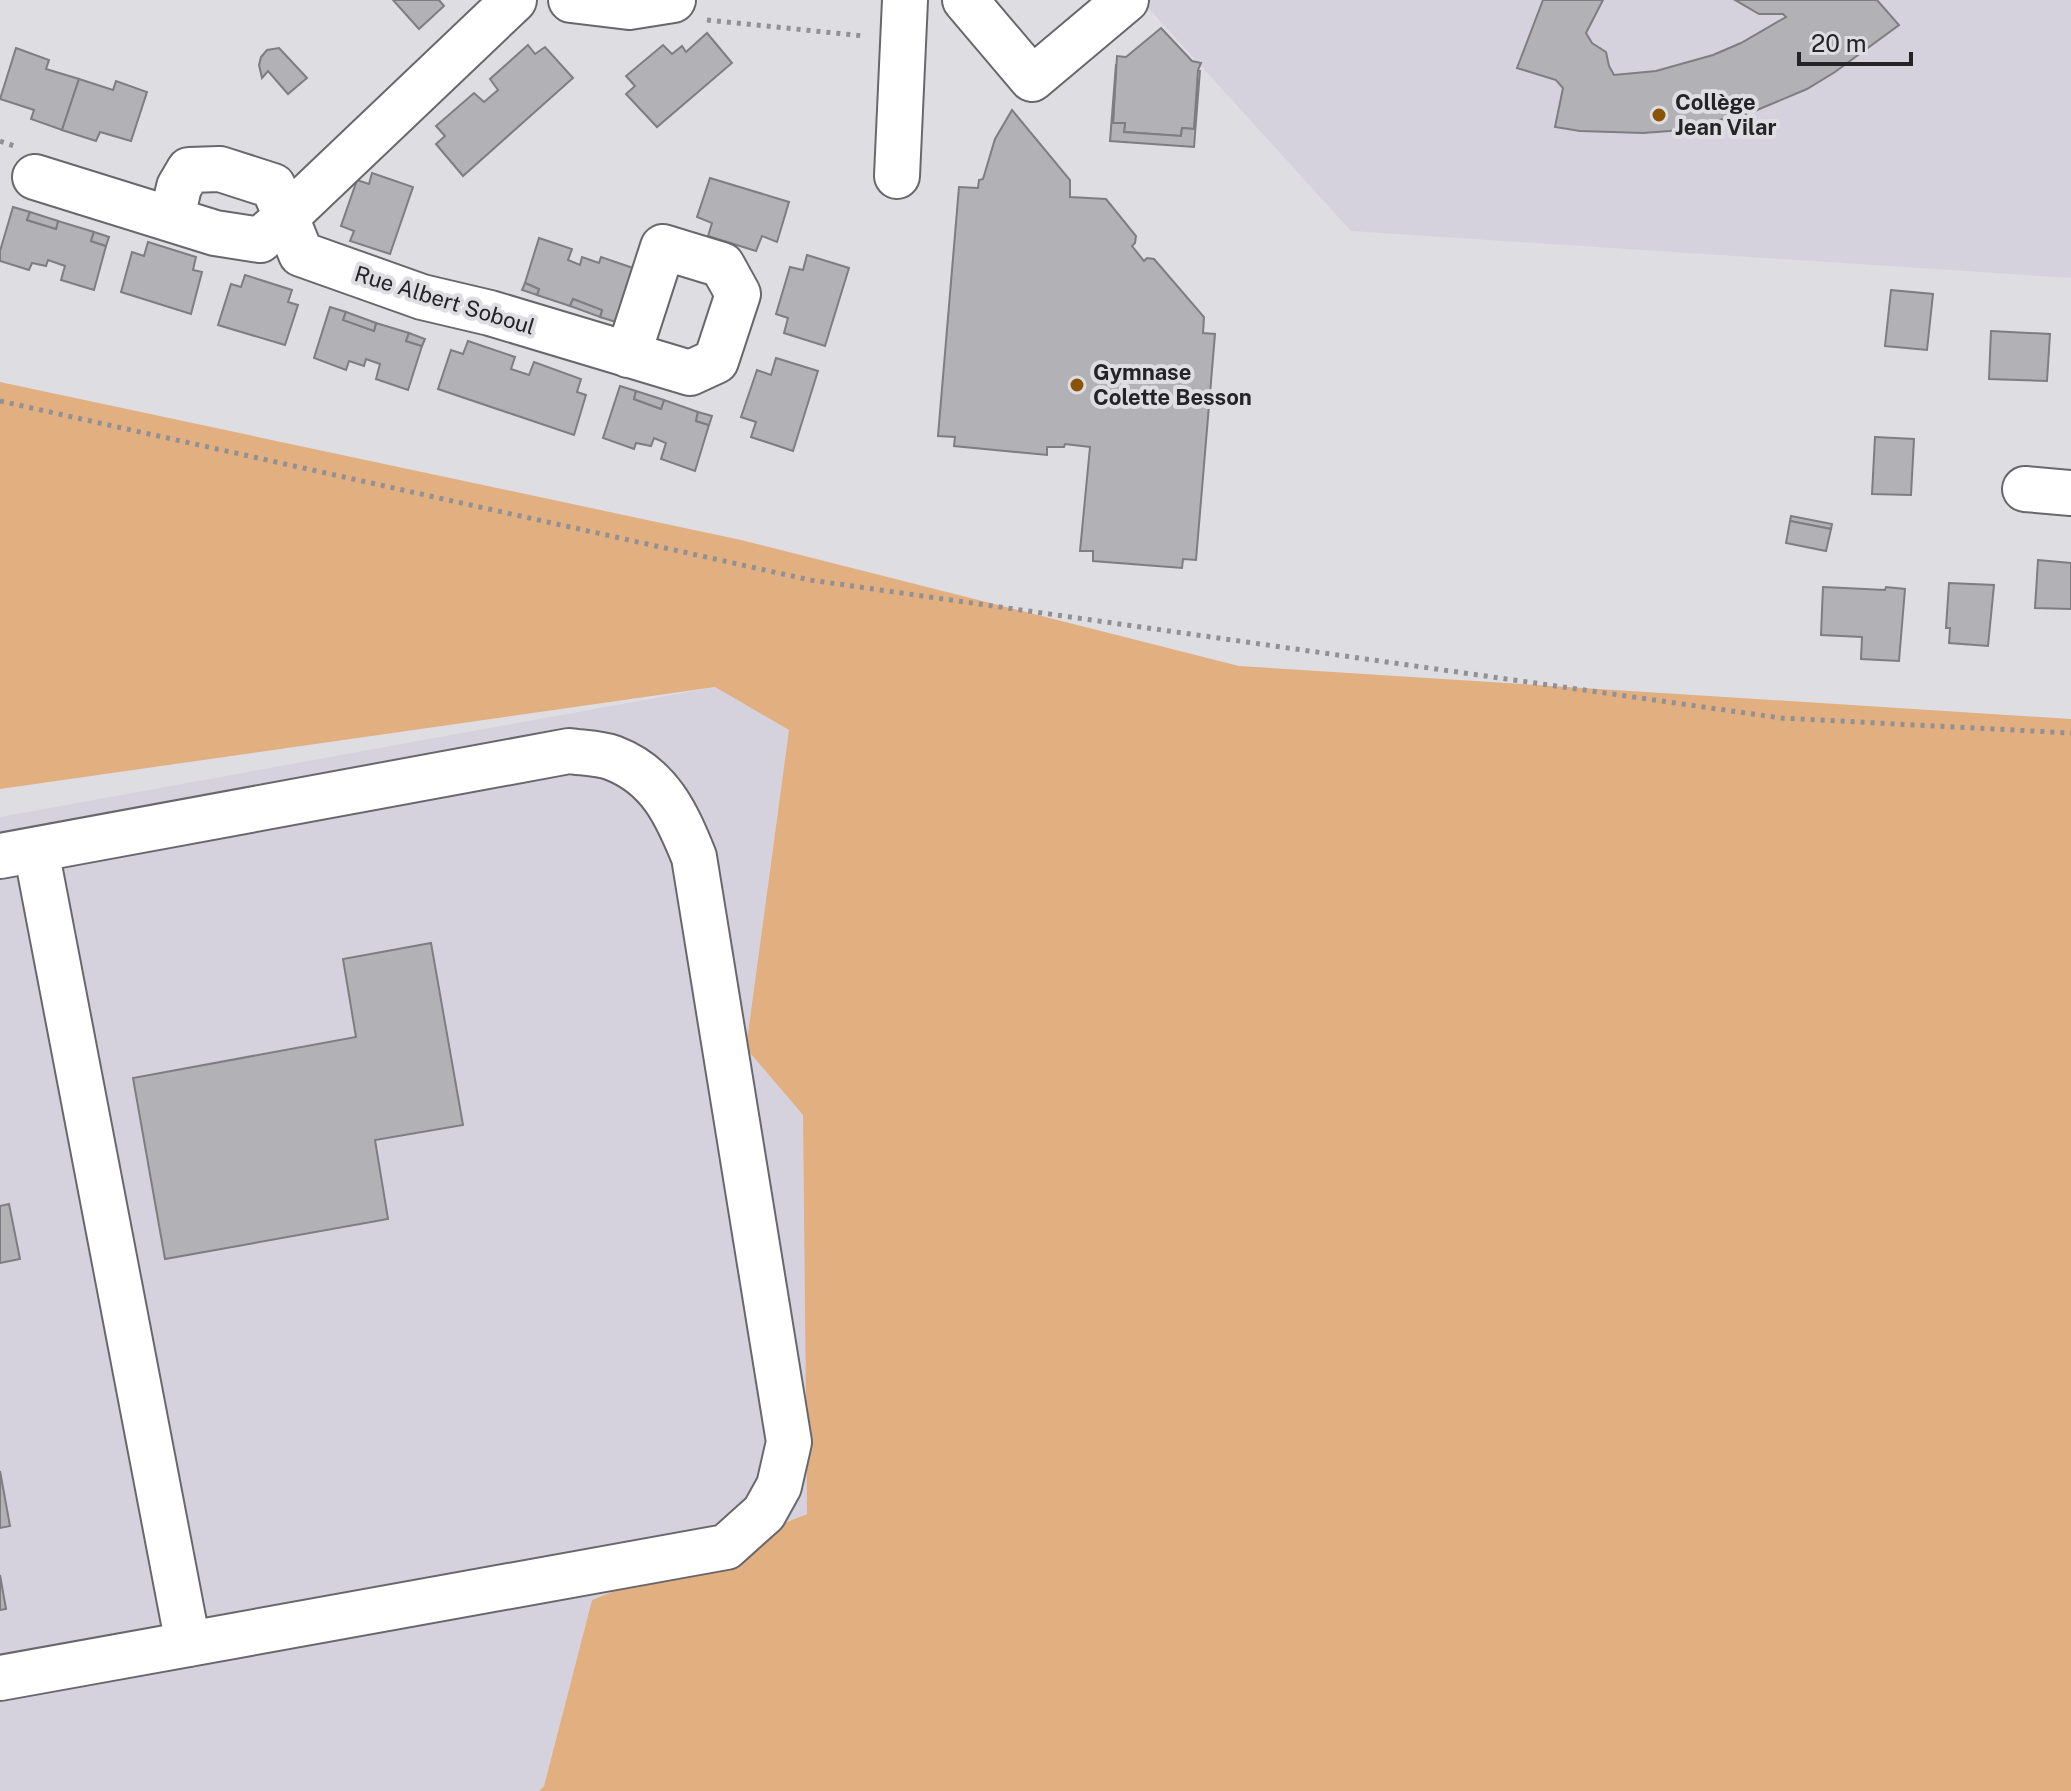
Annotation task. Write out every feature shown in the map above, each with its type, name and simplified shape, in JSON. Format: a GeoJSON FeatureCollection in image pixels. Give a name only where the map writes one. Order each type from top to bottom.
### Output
{"type":"FeatureCollection","features":[{"type":"Feature","properties":{"kind":"street"},"geometry":{"type":"LineString","coordinates":[[35,177],[215,233],[260,240],[514,0]]}},
{"type":"Feature","properties":{"kind":"street"},"geometry":{"type":"LineString","coordinates":[[571,0],[629,7],[668,2]]}},
{"type":"Feature","properties":{"kind":"street"},"geometry":{"type":"LineString","coordinates":[[965,0],[1032,79],[1126,0]]}},
{"type":"Feature","properties":{"kind":"street"},"geometry":{"type":"LineString","coordinates":[[897,176],[904,20]]}},
{"type":"Feature","properties":{"kind":"street","name":"Rue Albert Soboul"},"geometry":{"type":"LineString","coordinates":[[172,218],[179,187],[189,170],[220,169],[273,186],[301,254],[422,297],[490,313],[628,355]]}},
{"type":"Feature","properties":{"kind":"street"},"geometry":{"type":"LineString","coordinates":[[2025,489],[2071,493]]}},
{"type":"Feature","properties":{"kind":"street"},"geometry":{"type":"LineString","coordinates":[[0,1678],[726,1547],[764,1513],[779,1486],[789,1442],[694,857],[675,811],[650,779],[613,757],[569,751],[18,853],[188,1644]]}},
{"type":"Feature","properties":{"kind":"path"},"geometry":{"type":"LineString","coordinates":[[668,2],[689,18],[904,20]]}},
{"type":"Feature","properties":{"kind":"path"},"geometry":{"type":"LineString","coordinates":[[0,401],[810,580],[1781,718],[2071,733]]}},
{"type":"Feature","properties":{"kind":"shaded area","name":"Collège Jean Vilar"},"geometry":{"type":"Polygon","coordinates":[[[1141,0],[2071,0],[2071,278],[1351,231],[1141,0]]]}},
{"type":"Feature","properties":{"kind":"shaded area"},"geometry":{"type":"Polygon","coordinates":[[[0,382],[741,540],[1239,666],[2071,719],[2071,1791],[539,1791],[544,1786],[592,1600],[807,1514],[803,1115],[746,1048],[789,730],[715,687],[0,789],[0,382]]]}},
{"type":"Feature","properties":{"kind":"shaded area"},"geometry":{"type":"Polygon","coordinates":[[[715,687],[789,730],[746,1047],[803,1115],[807,1514],[592,1600],[544,1786],[539,1791],[0,1791],[0,817],[715,687]]]}},
{"type":"Feature","properties":{"kind":"building"},"geometry":{"type":"Polygon","coordinates":[[[393,0],[439,0],[444,6],[419,29],[393,0]]]}},
{"type":"Feature","properties":{"kind":"building"},"geometry":{"type":"Polygon","coordinates":[[[1543,0],[1603,0],[1586,33],[1592,43],[1606,52],[1614,75],[1656,71],[1713,55],[1786,17],[1783,14],[1759,14],[1735,0],[1877,0],[1899,25],[1807,89],[1750,113],[1670,131],[1580,131],[1555,127],[1563,88],[1556,80],[1517,68],[1543,0]]]}},
{"type":"Feature","properties":{"kind":"building"},"geometry":{"type":"Polygon","coordinates":[[[1161,28],[1192,61],[1201,63],[1194,129],[1182,128],[1181,136],[1124,132],[1125,123],[1113,123],[1117,56],[1126,57],[1161,28]]]}},
{"type":"Feature","properties":{"kind":"building"},"geometry":{"type":"Polygon","coordinates":[[[707,33],[732,63],[657,127],[626,94],[635,86],[626,76],[663,45],[672,54],[682,46],[686,52],[707,33]]]}},
{"type":"Feature","properties":{"kind":"building"},"geometry":{"type":"Polygon","coordinates":[[[528,45],[535,54],[545,47],[573,78],[463,176],[436,144],[445,136],[436,126],[474,93],[484,102],[498,90],[490,79],[528,45]]]}},
{"type":"Feature","properties":{"kind":"building"},"geometry":{"type":"Polygon","coordinates":[[[16,48],[49,60],[46,69],[79,79],[62,130],[31,119],[34,110],[0,99],[16,48]]]}},
{"type":"Feature","properties":{"kind":"building"},"geometry":{"type":"Polygon","coordinates":[[[279,48],[307,78],[288,94],[268,71],[262,78],[259,65],[267,50],[279,48]]]}},
{"type":"Feature","properties":{"kind":"building"},"geometry":{"type":"Polygon","coordinates":[[[1116,64],[1113,123],[1125,123],[1124,132],[1181,136],[1182,128],[1194,129],[1200,70],[1194,147],[1110,141],[1116,64]]]}},
{"type":"Feature","properties":{"kind":"building"},"geometry":{"type":"Polygon","coordinates":[[[79,79],[113,90],[116,81],[147,92],[131,141],[100,132],[96,141],[62,130],[79,79]]]}},
{"type":"Feature","properties":{"kind":"building","name":"Gymnase Colette Besson"},"geometry":{"type":"Polygon","coordinates":[[[1012,110],[1070,180],[1070,197],[1106,199],[1136,236],[1132,246],[1144,261],[1154,259],[1204,317],[1203,333],[1215,334],[1196,560],[1183,559],[1182,568],[1093,561],[1093,551],[1080,551],[1090,447],[1065,444],[1064,447],[1047,447],[1047,455],[954,446],[955,437],[938,436],[959,187],[978,188],[995,139],[1012,110]]]}},
{"type":"Feature","properties":{"kind":"building"},"geometry":{"type":"Polygon","coordinates":[[[372,173],[413,187],[390,254],[350,241],[354,231],[341,226],[357,180],[369,184],[372,173]]]}},
{"type":"Feature","properties":{"kind":"building"},"geometry":{"type":"Polygon","coordinates":[[[710,178],[789,202],[777,242],[762,236],[756,251],[708,236],[712,223],[697,217],[710,178]]]}},
{"type":"Feature","properties":{"kind":"building"},"geometry":{"type":"Polygon","coordinates":[[[13,207],[30,212],[27,220],[56,229],[58,221],[94,232],[91,241],[106,246],[94,290],[61,280],[65,266],[48,260],[46,266],[32,263],[29,270],[0,261],[13,207]]]}},
{"type":"Feature","properties":{"kind":"building"},"geometry":{"type":"Polygon","coordinates":[[[30,212],[58,221],[56,229],[27,220],[30,212]]]}},
{"type":"Feature","properties":{"kind":"building"},"geometry":{"type":"Polygon","coordinates":[[[94,232],[109,237],[106,246],[91,241],[94,232]]]}},
{"type":"Feature","properties":{"kind":"building"},"geometry":{"type":"Polygon","coordinates":[[[539,238],[572,249],[568,260],[580,265],[582,257],[599,263],[601,257],[633,268],[616,322],[600,317],[602,310],[573,299],[570,306],[537,295],[539,289],[525,283],[539,238]]]}},
{"type":"Feature","properties":{"kind":"building"},"geometry":{"type":"Polygon","coordinates":[[[148,242],[196,257],[193,270],[202,272],[191,314],[121,292],[132,252],[144,256],[148,242]]]}},
{"type":"Feature","properties":{"kind":"building"},"geometry":{"type":"Polygon","coordinates":[[[807,255],[849,268],[825,346],[784,333],[788,318],[776,314],[790,267],[803,270],[807,255]]]}},
{"type":"Feature","properties":{"kind":"building"},"geometry":{"type":"Polygon","coordinates":[[[245,275],[292,290],[288,302],[298,305],[285,345],[218,325],[231,284],[241,287],[245,275]]]}},
{"type":"Feature","properties":{"kind":"building"},"geometry":{"type":"Polygon","coordinates":[[[525,283],[539,289],[537,295],[522,290],[525,283]]]}},
{"type":"Feature","properties":{"kind":"building"},"geometry":{"type":"Polygon","coordinates":[[[1891,290],[1933,294],[1927,350],[1885,346],[1891,290]]]}},
{"type":"Feature","properties":{"kind":"building"},"geometry":{"type":"Polygon","coordinates":[[[573,299],[602,310],[600,317],[570,306],[573,299]]]}},
{"type":"Feature","properties":{"kind":"building"},"geometry":{"type":"Polygon","coordinates":[[[330,307],[346,312],[343,320],[374,331],[376,323],[409,333],[406,341],[422,346],[408,390],[376,379],[380,364],[366,359],[364,366],[349,361],[346,370],[314,358],[330,307]]]}},
{"type":"Feature","properties":{"kind":"building"},"geometry":{"type":"Polygon","coordinates":[[[346,312],[376,323],[374,331],[343,320],[346,312]]]}},
{"type":"Feature","properties":{"kind":"building"},"geometry":{"type":"Polygon","coordinates":[[[1991,331],[2050,334],[2047,381],[1989,379],[1991,331]]]}},
{"type":"Feature","properties":{"kind":"building"},"geometry":{"type":"Polygon","coordinates":[[[409,333],[425,339],[422,346],[406,341],[409,333]]]}},
{"type":"Feature","properties":{"kind":"building"},"geometry":{"type":"Polygon","coordinates":[[[468,341],[515,357],[511,369],[529,375],[534,362],[581,379],[577,392],[586,395],[574,435],[438,389],[451,350],[463,354],[468,341]]]}},
{"type":"Feature","properties":{"kind":"building"},"geometry":{"type":"Polygon","coordinates":[[[776,358],[818,371],[793,451],[751,437],[756,422],[741,417],[757,370],[771,375],[776,358]]]}},
{"type":"Feature","properties":{"kind":"building"},"geometry":{"type":"Polygon","coordinates":[[[620,386],[636,391],[634,399],[661,409],[664,400],[698,412],[696,421],[709,425],[695,471],[661,459],[666,443],[654,438],[651,446],[636,443],[634,449],[603,438],[620,386]]]}},
{"type":"Feature","properties":{"kind":"building"},"geometry":{"type":"Polygon","coordinates":[[[636,391],[664,400],[661,409],[634,399],[636,391]]]}},
{"type":"Feature","properties":{"kind":"building"},"geometry":{"type":"Polygon","coordinates":[[[698,412],[712,416],[709,425],[696,421],[698,412]]]}},
{"type":"Feature","properties":{"kind":"building"},"geometry":{"type":"Polygon","coordinates":[[[1875,437],[1914,439],[1911,495],[1872,494],[1875,437]]]}},
{"type":"Feature","properties":{"kind":"building"},"geometry":{"type":"Polygon","coordinates":[[[1791,516],[1832,524],[1831,529],[1790,521],[1791,516]]]}},
{"type":"Feature","properties":{"kind":"building"},"geometry":{"type":"Polygon","coordinates":[[[1790,521],[1831,529],[1826,551],[1786,543],[1790,521]]]}},
{"type":"Feature","properties":{"kind":"building"},"geometry":{"type":"Polygon","coordinates":[[[2038,560],[2071,563],[2071,609],[2035,608],[2038,560]]]}},
{"type":"Feature","properties":{"kind":"building"},"geometry":{"type":"Polygon","coordinates":[[[1949,583],[1994,585],[1988,646],[1949,643],[1950,628],[1946,628],[1949,583]]]}},
{"type":"Feature","properties":{"kind":"building"},"geometry":{"type":"Polygon","coordinates":[[[1823,587],[1905,589],[1899,661],[1861,659],[1862,637],[1821,635],[1823,587]]]}},
{"type":"Feature","properties":{"kind":"building"},"geometry":{"type":"Polygon","coordinates":[[[431,943],[463,1125],[375,1140],[388,1219],[165,1259],[133,1078],[356,1037],[343,959],[431,943]]]}},
{"type":"Feature","properties":{"kind":"building"},"geometry":{"type":"Polygon","coordinates":[[[9,1204],[20,1259],[0,1263],[0,1206],[9,1204]]]}},
{"type":"Feature","properties":{"kind":"building"},"geometry":{"type":"Polygon","coordinates":[[[0,1471],[10,1526],[0,1528],[0,1471]]]}},
{"type":"Feature","properties":{"kind":"building"},"geometry":{"type":"Polygon","coordinates":[[[0,1575],[6,1609],[0,1610],[0,1575]]]}},
{"type":"Feature","properties":{"kind":"place","name":"Collège Jean Vilar"},"geometry":{"type":"Point","coordinates":[1659,115]}},
{"type":"Feature","properties":{"kind":"place","name":"Gymnase Colette Besson"},"geometry":{"type":"Point","coordinates":[1077,385]}}]}
